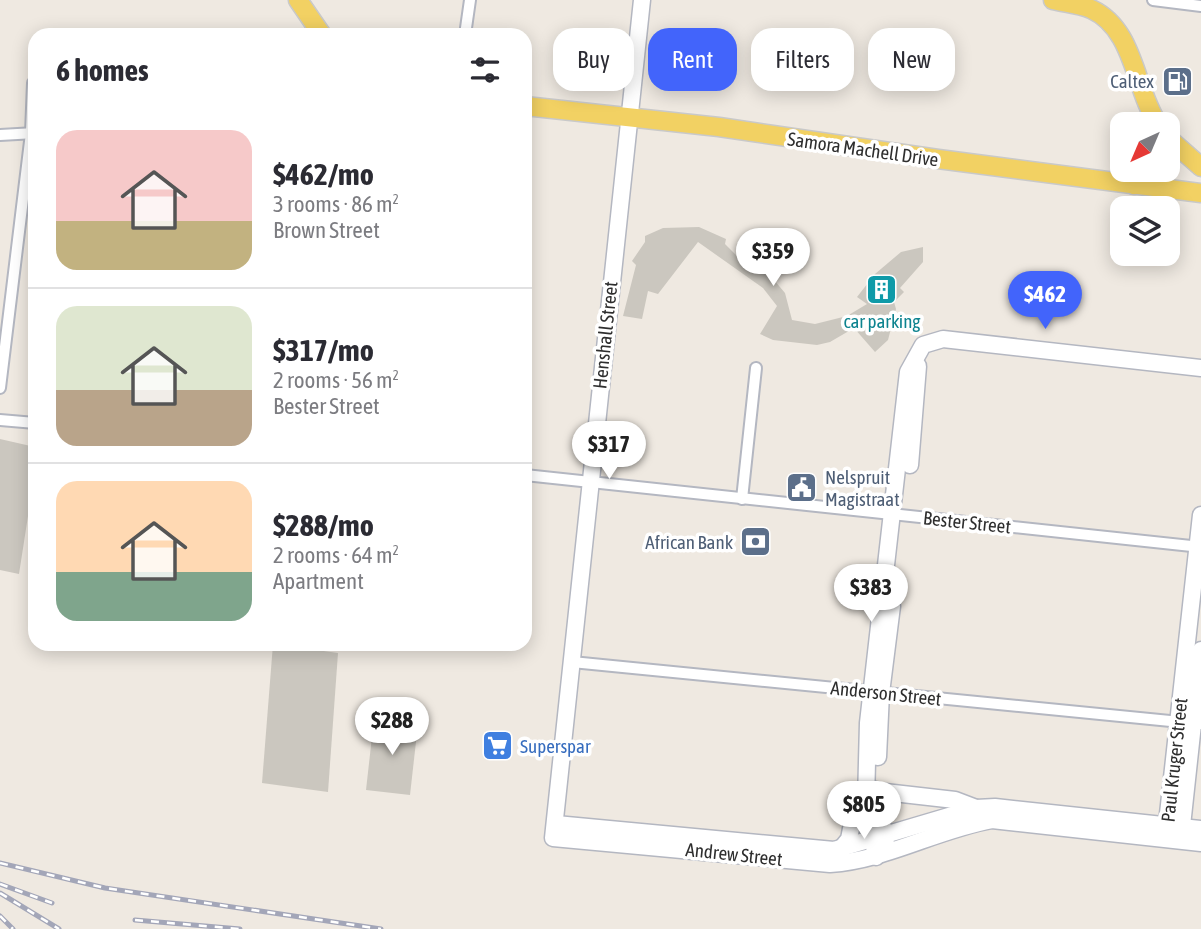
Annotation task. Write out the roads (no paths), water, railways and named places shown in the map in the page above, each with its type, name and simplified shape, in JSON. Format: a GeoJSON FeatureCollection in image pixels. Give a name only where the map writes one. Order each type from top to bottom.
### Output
{"type":"FeatureCollection","features":[{"type":"Feature","properties":{"kind":"main road"},"geometry":{"type":"LineString","coordinates":[[298,0],[316,28]]}},
{"type":"Feature","properties":{"kind":"main road"},"geometry":{"type":"LineString","coordinates":[[1053,0],[1088,8],[1102,15],[1117,30],[1126,46],[1151,112]]}},
{"type":"Feature","properties":{"kind":"main road","name":"Samora Machell Drive"},"geometry":{"type":"LineString","coordinates":[[532,107],[719,127],[938,159],[1201,192]]}},
{"type":"Feature","properties":{"kind":"main road"},"geometry":{"type":"LineString","coordinates":[[1180,153],[1201,167]]}},
{"type":"Feature","properties":{"kind":"main road"},"geometry":{"type":"LineString","coordinates":[[1134,184],[1139,182]]}},
{"type":"Feature","properties":{"kind":"street"},"geometry":{"type":"LineString","coordinates":[[466,28],[470,0]]}},
{"type":"Feature","properties":{"kind":"street","name":"Henshall Street"},"geometry":{"type":"LineString","coordinates":[[554,831],[642,0]]}},
{"type":"Feature","properties":{"kind":"street"},"geometry":{"type":"LineString","coordinates":[[1153,0],[1201,6]]}},
{"type":"Feature","properties":{"kind":"street"},"geometry":{"type":"LineString","coordinates":[[0,135],[28,133]]}},
{"type":"Feature","properties":{"kind":"street"},"geometry":{"type":"LineString","coordinates":[[0,388],[28,172]]}},
{"type":"Feature","properties":{"kind":"street"},"geometry":{"type":"LineString","coordinates":[[882,855],[871,797],[875,692],[899,515],[908,372],[916,356],[927,342],[943,339],[1201,368]]}},
{"type":"Feature","properties":{"kind":"street"},"geometry":{"type":"LineString","coordinates":[[742,499],[756,368]]}},
{"type":"Feature","properties":{"kind":"street"},"geometry":{"type":"LineString","coordinates":[[0,420],[28,422]]}},
{"type":"Feature","properties":{"kind":"street","name":"Bester Street"},"geometry":{"type":"LineString","coordinates":[[532,476],[1199,546]]}},
{"type":"Feature","properties":{"kind":"street","name":"Paul Kruger Street"},"geometry":{"type":"LineString","coordinates":[[1191,723],[1201,515]]}},
{"type":"Feature","properties":{"kind":"street","name":"Paul Kruger Street"},"geometry":{"type":"LineString","coordinates":[[1174,833],[1201,650]]}},
{"type":"Feature","properties":{"kind":"street","name":"Anderson Street"},"geometry":{"type":"LineString","coordinates":[[572,662],[1191,723]]}},
{"type":"Feature","properties":{"kind":"street"},"geometry":{"type":"LineString","coordinates":[[841,849],[849,839],[854,813],[871,797],[955,800],[976,808]]}},
{"type":"Feature","properties":{"kind":"street","name":"Andrew Street"},"geometry":{"type":"LineString","coordinates":[[554,831],[841,849],[976,808],[995,807],[1174,833],[1201,843]]}},
{"type":"Feature","properties":{"kind":"street","name":"Andrew Street"},"geometry":{"type":"LineString","coordinates":[[554,831],[830,863],[882,855],[974,823],[992,821],[1174,833],[1201,829]]}},
{"type":"Feature","properties":{"kind":"railway"},"geometry":{"type":"LineString","coordinates":[[0,863],[105,888],[381,929]]}},
{"type":"Feature","properties":{"kind":"railway"},"geometry":{"type":"LineString","coordinates":[[0,884],[52,903]]}},
{"type":"Feature","properties":{"kind":"railway"},"geometry":{"type":"LineString","coordinates":[[0,893],[59,929]]}},
{"type":"Feature","properties":{"kind":"railway"},"geometry":{"type":"LineString","coordinates":[[0,916],[13,929]]}},
{"type":"Feature","properties":{"kind":"railway"},"geometry":{"type":"LineString","coordinates":[[135,920],[240,929]]}},
{"type":"Feature","properties":{"kind":"place","name":"Caltex"},"geometry":{"type":"Point","coordinates":[1177,81]}},
{"type":"Feature","properties":{"kind":"place","name":"car parking"},"geometry":{"type":"Point","coordinates":[882,290]}},
{"type":"Feature","properties":{"kind":"place","name":"Nelspruit Magistraat"},"geometry":{"type":"Point","coordinates":[802,488]}},
{"type":"Feature","properties":{"kind":"place","name":"African Bank"},"geometry":{"type":"Point","coordinates":[756,542]}},
{"type":"Feature","properties":{"kind":"place","name":"Superspar"},"geometry":{"type":"Point","coordinates":[497,746]}}]}
